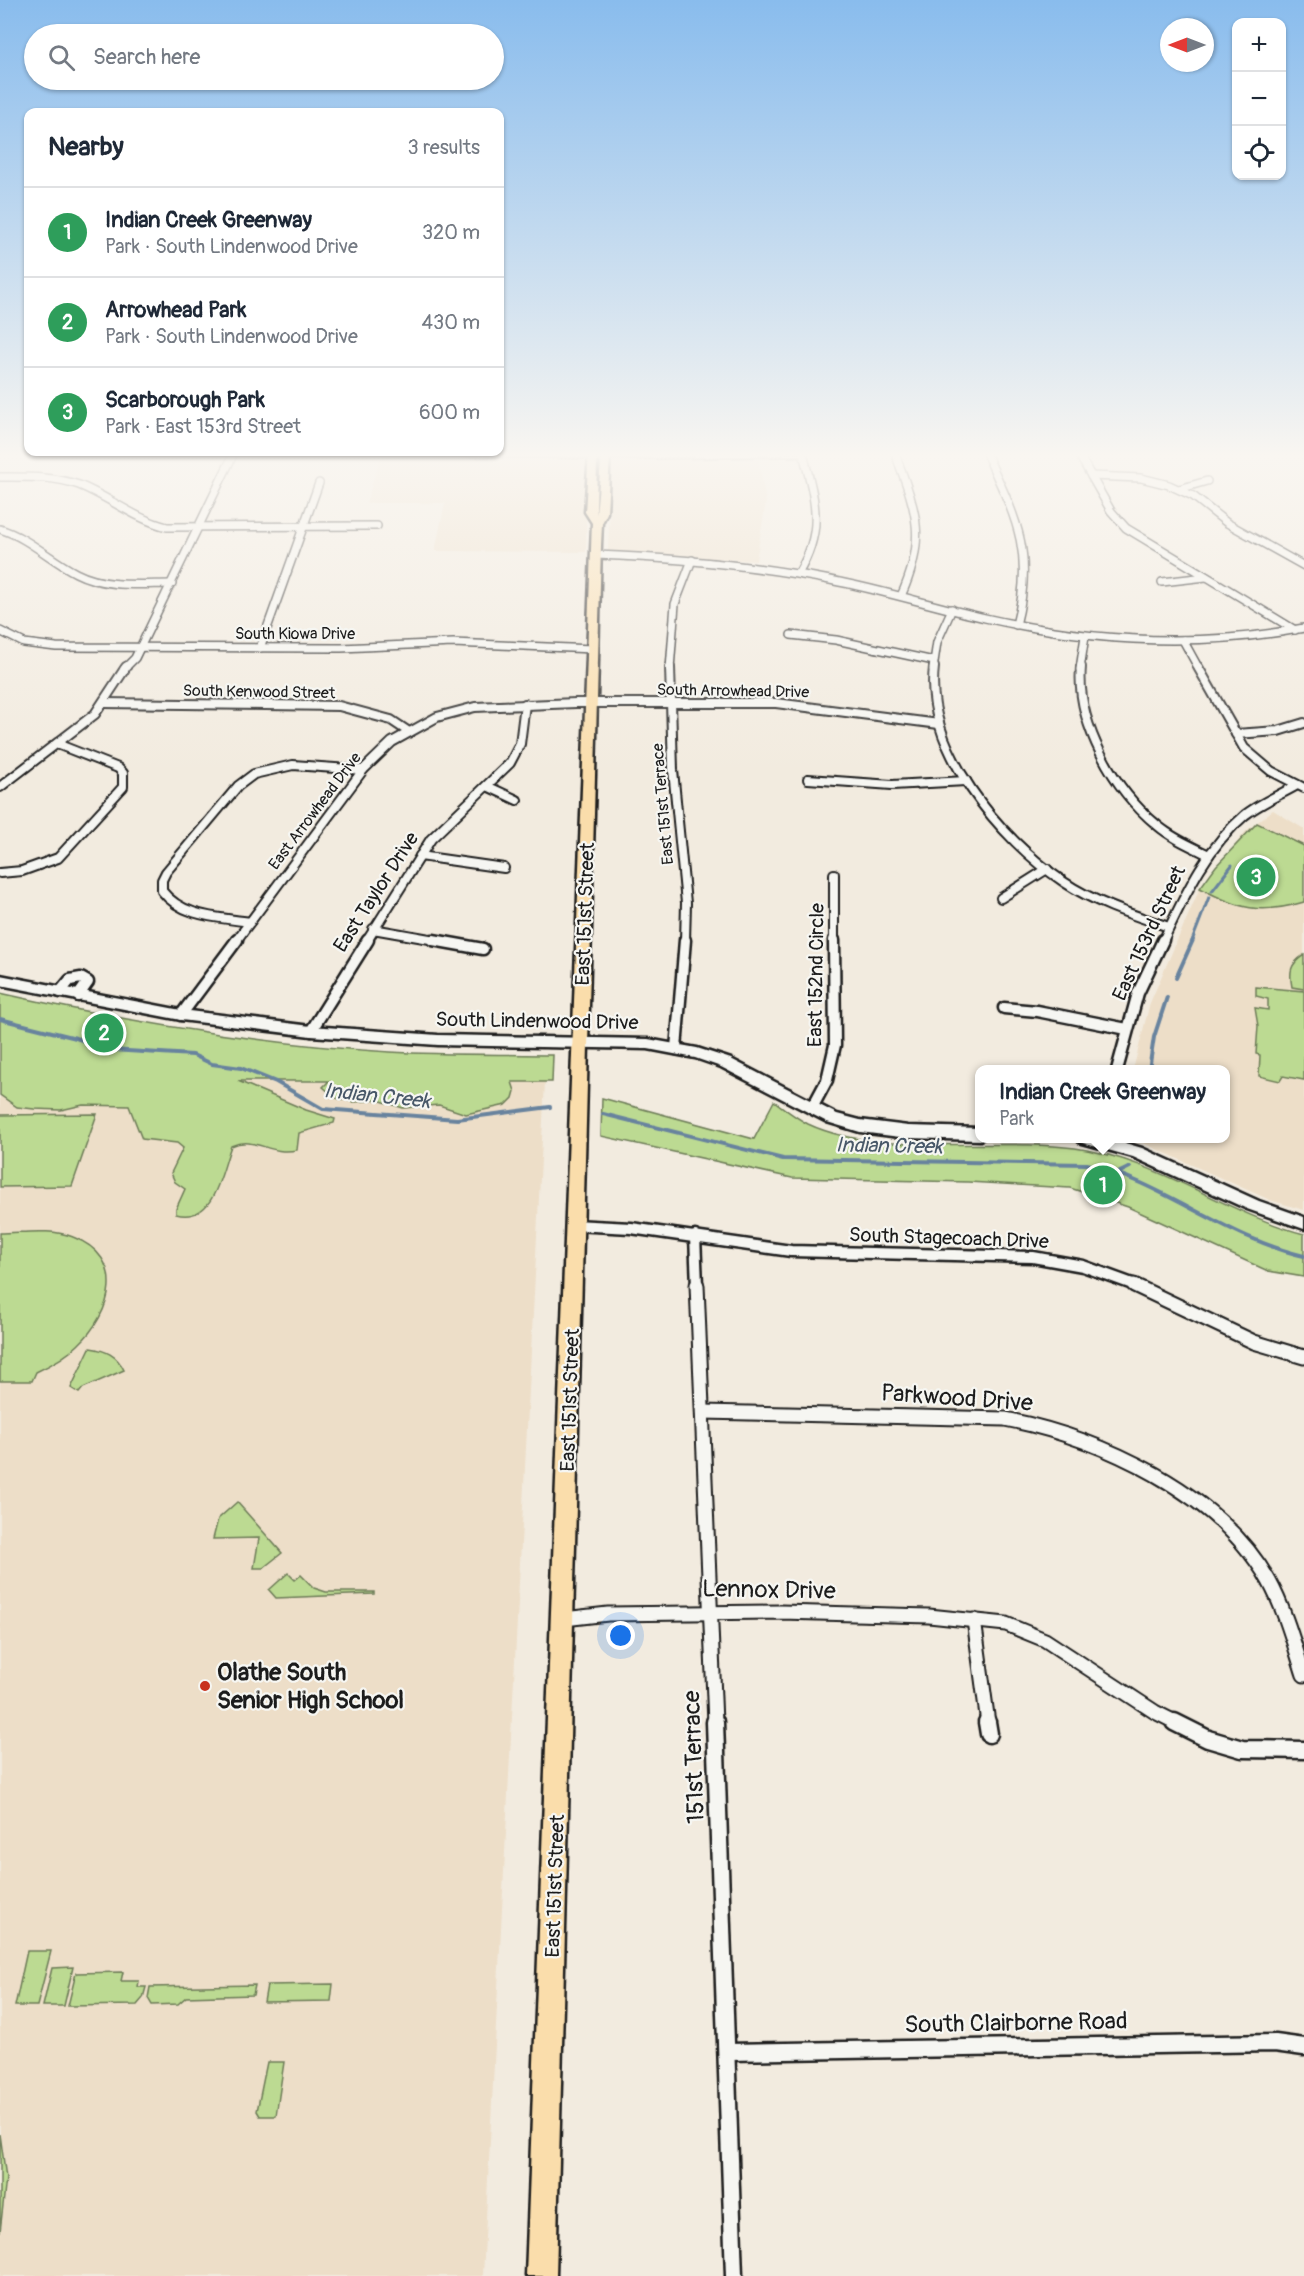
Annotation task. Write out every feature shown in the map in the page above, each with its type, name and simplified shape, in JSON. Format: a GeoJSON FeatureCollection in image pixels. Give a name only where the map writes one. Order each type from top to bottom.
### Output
{"type":"FeatureCollection","features":[{"type":"Feature","properties":{"kind":"main road","name":"East 151st Street"},"geometry":{"type":"LineString","coordinates":[[541,2276],[564,1619],[574,1225],[596,559]]}},
{"type":"Feature","properties":{"kind":"street"},"geometry":{"type":"LineString","coordinates":[[57,559],[88,578],[121,584],[172,584]]}},
{"type":"Feature","properties":{"kind":"street"},"geometry":{"type":"LineString","coordinates":[[0,787],[86,723],[103,703],[141,647],[184,559]]}},
{"type":"Feature","properties":{"kind":"street"},"geometry":{"type":"LineString","coordinates":[[260,648],[293,559]]}},
{"type":"Feature","properties":{"kind":"street"},"geometry":{"type":"LineString","coordinates":[[677,559],[798,574],[901,596],[1016,625],[1085,636],[1125,640],[1253,638],[1304,628]]}},
{"type":"Feature","properties":{"kind":"street"},"geometry":{"type":"LineString","coordinates":[[798,574],[807,559]]}},
{"type":"Feature","properties":{"kind":"street"},"geometry":{"type":"LineString","coordinates":[[901,596],[918,559]]}},
{"type":"Feature","properties":{"kind":"street"},"geometry":{"type":"LineString","coordinates":[[1016,625],[1025,595],[1026,559]]}},
{"type":"Feature","properties":{"kind":"street"},"geometry":{"type":"LineString","coordinates":[[1177,559],[1295,630]]}},
{"type":"Feature","properties":{"kind":"street","name":"East 151st Terrace"},"geometry":{"type":"LineString","coordinates":[[676,1049],[685,956],[686,903],[676,810],[670,703],[671,624],[692,560]]}},
{"type":"Feature","properties":{"kind":"street"},"geometry":{"type":"LineString","coordinates":[[1162,582],[1206,577]]}},
{"type":"Feature","properties":{"kind":"street"},"geometry":{"type":"LineString","coordinates":[[952,609],[940,634],[934,661],[933,688],[939,724],[951,754],[966,781],[1002,827],[1047,869],[1100,902],[1169,927]]}},
{"type":"Feature","properties":{"kind":"street","name":"South Kiowa Drive"},"geometry":{"type":"LineString","coordinates":[[0,631],[24,643],[45,646],[341,648],[453,643],[593,649]]}},
{"type":"Feature","properties":{"kind":"street"},"geometry":{"type":"LineString","coordinates":[[791,634],[836,640],[934,661]]}},
{"type":"Feature","properties":{"kind":"street"},"geometry":{"type":"LineString","coordinates":[[1085,636],[1080,672],[1081,695],[1091,729],[1103,754],[1139,807],[1154,823],[1209,855]]}},
{"type":"Feature","properties":{"kind":"street"},"geometry":{"type":"LineString","coordinates":[[1183,640],[1236,734],[1257,762],[1301,787]]}},
{"type":"Feature","properties":{"kind":"street","name":"South Kenwood Street"},"geometry":{"type":"LineString","coordinates":[[103,703],[339,706],[391,720],[409,732]]}},
{"type":"Feature","properties":{"kind":"street","name":"South Arrowhead Drive"},"geometry":{"type":"LineString","coordinates":[[525,704],[798,704],[939,724]]}},
{"type":"Feature","properties":{"kind":"street","name":"East Arrowhead Drive"},"geometry":{"type":"LineString","coordinates":[[181,1015],[363,770],[392,742],[437,717],[456,711],[495,705],[525,704]]}},
{"type":"Feature","properties":{"kind":"street","name":"East Taylor Drive"},"geometry":{"type":"LineString","coordinates":[[310,1031],[420,856],[443,826],[510,763],[520,744],[525,704]]}},
{"type":"Feature","properties":{"kind":"street"},"geometry":{"type":"LineString","coordinates":[[1236,734],[1278,731],[1304,723]]}},
{"type":"Feature","properties":{"kind":"street"},"geometry":{"type":"LineString","coordinates":[[0,873],[22,871],[58,858],[123,787],[123,773],[118,768],[57,744]]}},
{"type":"Feature","properties":{"kind":"street"},"geometry":{"type":"LineString","coordinates":[[250,922],[185,910],[175,905],[162,891],[162,880],[166,872],[238,786],[254,774],[293,765],[363,770]]}},
{"type":"Feature","properties":{"kind":"street"},"geometry":{"type":"LineString","coordinates":[[808,779],[892,785],[966,781]]}},
{"type":"Feature","properties":{"kind":"street"},"geometry":{"type":"LineString","coordinates":[[487,786],[517,800]]}},
{"type":"Feature","properties":{"kind":"street","name":"East 153rd Street"},"geometry":{"type":"LineString","coordinates":[[1118,1065],[1138,993],[1194,876],[1209,855],[1247,814],[1301,787]]}},
{"type":"Feature","properties":{"kind":"street"},"geometry":{"type":"LineString","coordinates":[[420,856],[504,868]]}},
{"type":"Feature","properties":{"kind":"street"},"geometry":{"type":"LineString","coordinates":[[1001,898],[1047,869]]}},
{"type":"Feature","properties":{"kind":"street","name":"East 152nd Circle"},"geometry":{"type":"LineString","coordinates":[[812,1108],[827,1080],[835,1045],[834,874]]}},
{"type":"Feature","properties":{"kind":"street"},"geometry":{"type":"LineString","coordinates":[[373,928],[483,949]]}},
{"type":"Feature","properties":{"kind":"street","name":"South Lindenwood Drive"},"geometry":{"type":"LineString","coordinates":[[0,980],[181,1015],[310,1031],[438,1040],[648,1044],[676,1049],[726,1064],[832,1118],[887,1131],[975,1134]]}},
{"type":"Feature","properties":{"kind":"street"},"geometry":{"type":"LineString","coordinates":[[1004,1008],[1037,1011],[1127,1029]]}},
{"type":"Feature","properties":{"kind":"street"},"geometry":{"type":"LineString","coordinates":[[1109,1143],[1137,1152],[1253,1205],[1304,1223]]}},
{"type":"Feature","properties":{"kind":"street","name":"South Stagecoach Drive"},"geometry":{"type":"LineString","coordinates":[[574,1225],[631,1228],[791,1251],[1033,1257],[1073,1263],[1128,1282],[1234,1336],[1304,1357]]}},
{"type":"Feature","properties":{"kind":"street","name":"151st Terrace"},"geometry":{"type":"LineString","coordinates":[[695,1236],[728,2052],[734,2276]]}},
{"type":"Feature","properties":{"kind":"street","name":"Parkwood Drive"},"geometry":{"type":"LineString","coordinates":[[703,1412],[1005,1419],[1046,1427],[1084,1439],[1117,1455],[1197,1502],[1241,1541],[1273,1588],[1304,1676]]}},
{"type":"Feature","properties":{"kind":"street","name":"Lennox Drive"},"geometry":{"type":"LineString","coordinates":[[564,1619],[608,1614],[711,1612],[929,1616],[1006,1624],[1045,1640],[1155,1712],[1208,1739],[1242,1749],[1304,1750]]}},
{"type":"Feature","properties":{"kind":"street"},"geometry":{"type":"LineString","coordinates":[[974,1620],[989,1734]]}},
{"type":"Feature","properties":{"kind":"street","name":"South Clairborne Road"},"geometry":{"type":"LineString","coordinates":[[728,2052],[1275,2043],[1304,2047]]}},
{"type":"Feature","properties":{"kind":"shaded area"},"geometry":{"type":"Polygon","coordinates":[[[730,559],[756,559],[756,561],[730,559]]]}},
{"type":"Feature","properties":{"kind":"shaded area"},"geometry":{"type":"Polygon","coordinates":[[[1273,810],[1304,829],[1304,1210],[1270,1200],[1143,1143],[1230,1143],[1230,1065],[1134,1065],[1150,1003],[1200,888],[1246,831],[1273,810]]]}},
{"type":"Feature","properties":{"kind":"shaded area"},"geometry":{"type":"Polygon","coordinates":[[[0,1081],[545,1082],[483,2276],[0,2276],[0,1081]]]}},
{"type":"Feature","properties":{"kind":"green space"},"geometry":{"type":"Polygon","coordinates":[[[1257,823],[1304,846],[1304,902],[1275,908],[1250,908],[1227,901],[1200,888],[1216,866],[1257,823]]]}},
{"type":"Feature","properties":{"kind":"green space"},"geometry":{"type":"Polygon","coordinates":[[[1304,955],[1304,989],[1292,987],[1292,969],[1304,955]]]}},
{"type":"Feature","properties":{"kind":"green space"},"geometry":{"type":"Polygon","coordinates":[[[1256,987],[1304,991],[1304,1080],[1283,1076],[1280,1081],[1259,1076],[1260,1055],[1256,1054],[1258,1026],[1255,1008],[1268,1010],[1268,999],[1256,996],[1256,987]]]}},
{"type":"Feature","properties":{"kind":"green space"},"geometry":{"type":"Polygon","coordinates":[[[0,993],[145,1022],[291,1043],[410,1053],[553,1055],[552,1082],[512,1082],[515,1091],[513,1098],[506,1105],[466,1114],[439,1105],[403,1108],[378,1100],[354,1102],[336,1098],[323,1087],[329,1081],[238,1081],[306,1110],[335,1119],[334,1123],[299,1133],[297,1150],[278,1150],[248,1143],[231,1146],[219,1182],[208,1204],[200,1211],[189,1215],[176,1214],[185,1189],[175,1182],[171,1173],[183,1148],[177,1143],[142,1139],[129,1106],[83,1105],[61,1110],[34,1109],[17,1107],[0,1095],[0,993]]]}},
{"type":"Feature","properties":{"kind":"green space"},"geometry":{"type":"Polygon","coordinates":[[[602,1098],[754,1139],[774,1101],[808,1124],[837,1134],[869,1141],[939,1145],[1044,1145],[1105,1154],[1163,1175],[1275,1225],[1304,1234],[1304,1277],[1268,1271],[1128,1207],[1070,1188],[968,1182],[792,1178],[601,1136],[602,1098]]]}},
{"type":"Feature","properties":{"kind":"green space"},"geometry":{"type":"Polygon","coordinates":[[[97,1114],[72,1186],[0,1187],[0,1115],[97,1114]]]}},
{"type":"Feature","properties":{"kind":"green space"},"geometry":{"type":"Polygon","coordinates":[[[46,1232],[73,1237],[90,1246],[102,1258],[108,1272],[109,1287],[106,1302],[90,1332],[68,1353],[53,1364],[36,1372],[32,1381],[0,1381],[0,1233],[46,1232]]]}},
{"type":"Feature","properties":{"kind":"green space"},"geometry":{"type":"Polygon","coordinates":[[[90,1348],[110,1354],[124,1370],[83,1388],[79,1393],[71,1388],[90,1348]]]}},
{"type":"Feature","properties":{"kind":"green space"},"geometry":{"type":"Polygon","coordinates":[[[237,1502],[282,1553],[263,1568],[254,1568],[259,1538],[213,1539],[218,1519],[237,1502]]]}},
{"type":"Feature","properties":{"kind":"green space"},"geometry":{"type":"Polygon","coordinates":[[[288,1573],[295,1580],[301,1575],[314,1588],[326,1592],[374,1592],[374,1594],[276,1598],[269,1590],[288,1573]]]}},
{"type":"Feature","properties":{"kind":"green space"},"geometry":{"type":"Polygon","coordinates":[[[27,1951],[51,1951],[37,2006],[15,2006],[27,1951]]]}},
{"type":"Feature","properties":{"kind":"green space"},"geometry":{"type":"Polygon","coordinates":[[[73,1967],[64,2006],[43,2006],[52,1968],[73,1967]]]}},
{"type":"Feature","properties":{"kind":"green space"},"geometry":{"type":"Polygon","coordinates":[[[123,1972],[121,1981],[139,1981],[138,1987],[146,1987],[143,1998],[137,2005],[68,2006],[76,1973],[123,1972]]]}},
{"type":"Feature","properties":{"kind":"green space"},"geometry":{"type":"Polygon","coordinates":[[[333,1984],[331,2001],[264,2002],[267,1985],[333,1984]]]}},
{"type":"Feature","properties":{"kind":"green space"},"geometry":{"type":"Polygon","coordinates":[[[255,1985],[253,1995],[186,1997],[178,2004],[152,2005],[148,1998],[150,1987],[255,1985]]]}},
{"type":"Feature","properties":{"kind":"green space"},"geometry":{"type":"Polygon","coordinates":[[[267,2062],[284,2062],[276,2116],[260,2116],[257,2111],[267,2062]]]}},
{"type":"Feature","properties":{"kind":"green space"},"geometry":{"type":"Polygon","coordinates":[[[0,2134],[6,2178],[0,2232],[0,2134]]]}},
{"type":"Feature","properties":{"kind":"waterway"},"geometry":{"type":"LineString","coordinates":[[1212,891],[1232,865]]}},
{"type":"Feature","properties":{"kind":"waterway"},"geometry":{"type":"LineString","coordinates":[[1192,941],[1209,897]]}},
{"type":"Feature","properties":{"kind":"waterway"},"geometry":{"type":"LineString","coordinates":[[1176,978],[1193,940]]}},
{"type":"Feature","properties":{"kind":"waterway"},"geometry":{"type":"LineString","coordinates":[[1150,1065],[1154,1037],[1167,997]]}},
{"type":"Feature","properties":{"kind":"waterway","name":"Indian Creek"},"geometry":{"type":"LineString","coordinates":[[0,1019],[76,1038],[111,1050],[193,1055],[212,1064],[241,1068],[276,1082],[323,1109],[457,1119],[550,1107]]}},
{"type":"Feature","properties":{"kind":"waterway","name":"Indian Creek"},"geometry":{"type":"LineString","coordinates":[[603,1114],[783,1159],[1087,1164],[1142,1184],[1248,1237],[1304,1256]]}},
{"type":"Feature","properties":{"kind":"waterway"},"geometry":{"type":"LineString","coordinates":[[1118,1173],[1130,1167]]}},
{"type":"Feature","properties":{"kind":"place","name":"Scarborough Park"},"geometry":{"type":"Point","coordinates":[1256,877]}},
{"type":"Feature","properties":{"kind":"place","name":"Arrowhead Park"},"geometry":{"type":"Point","coordinates":[104,1033]}},
{"type":"Feature","properties":{"kind":"place","name":"Indian Creek Greenway"},"geometry":{"type":"Point","coordinates":[1103,1185]}},
{"type":"Feature","properties":{"kind":"place","name":"Olathe South Senior High School"},"geometry":{"type":"Point","coordinates":[205,1686]}}]}
